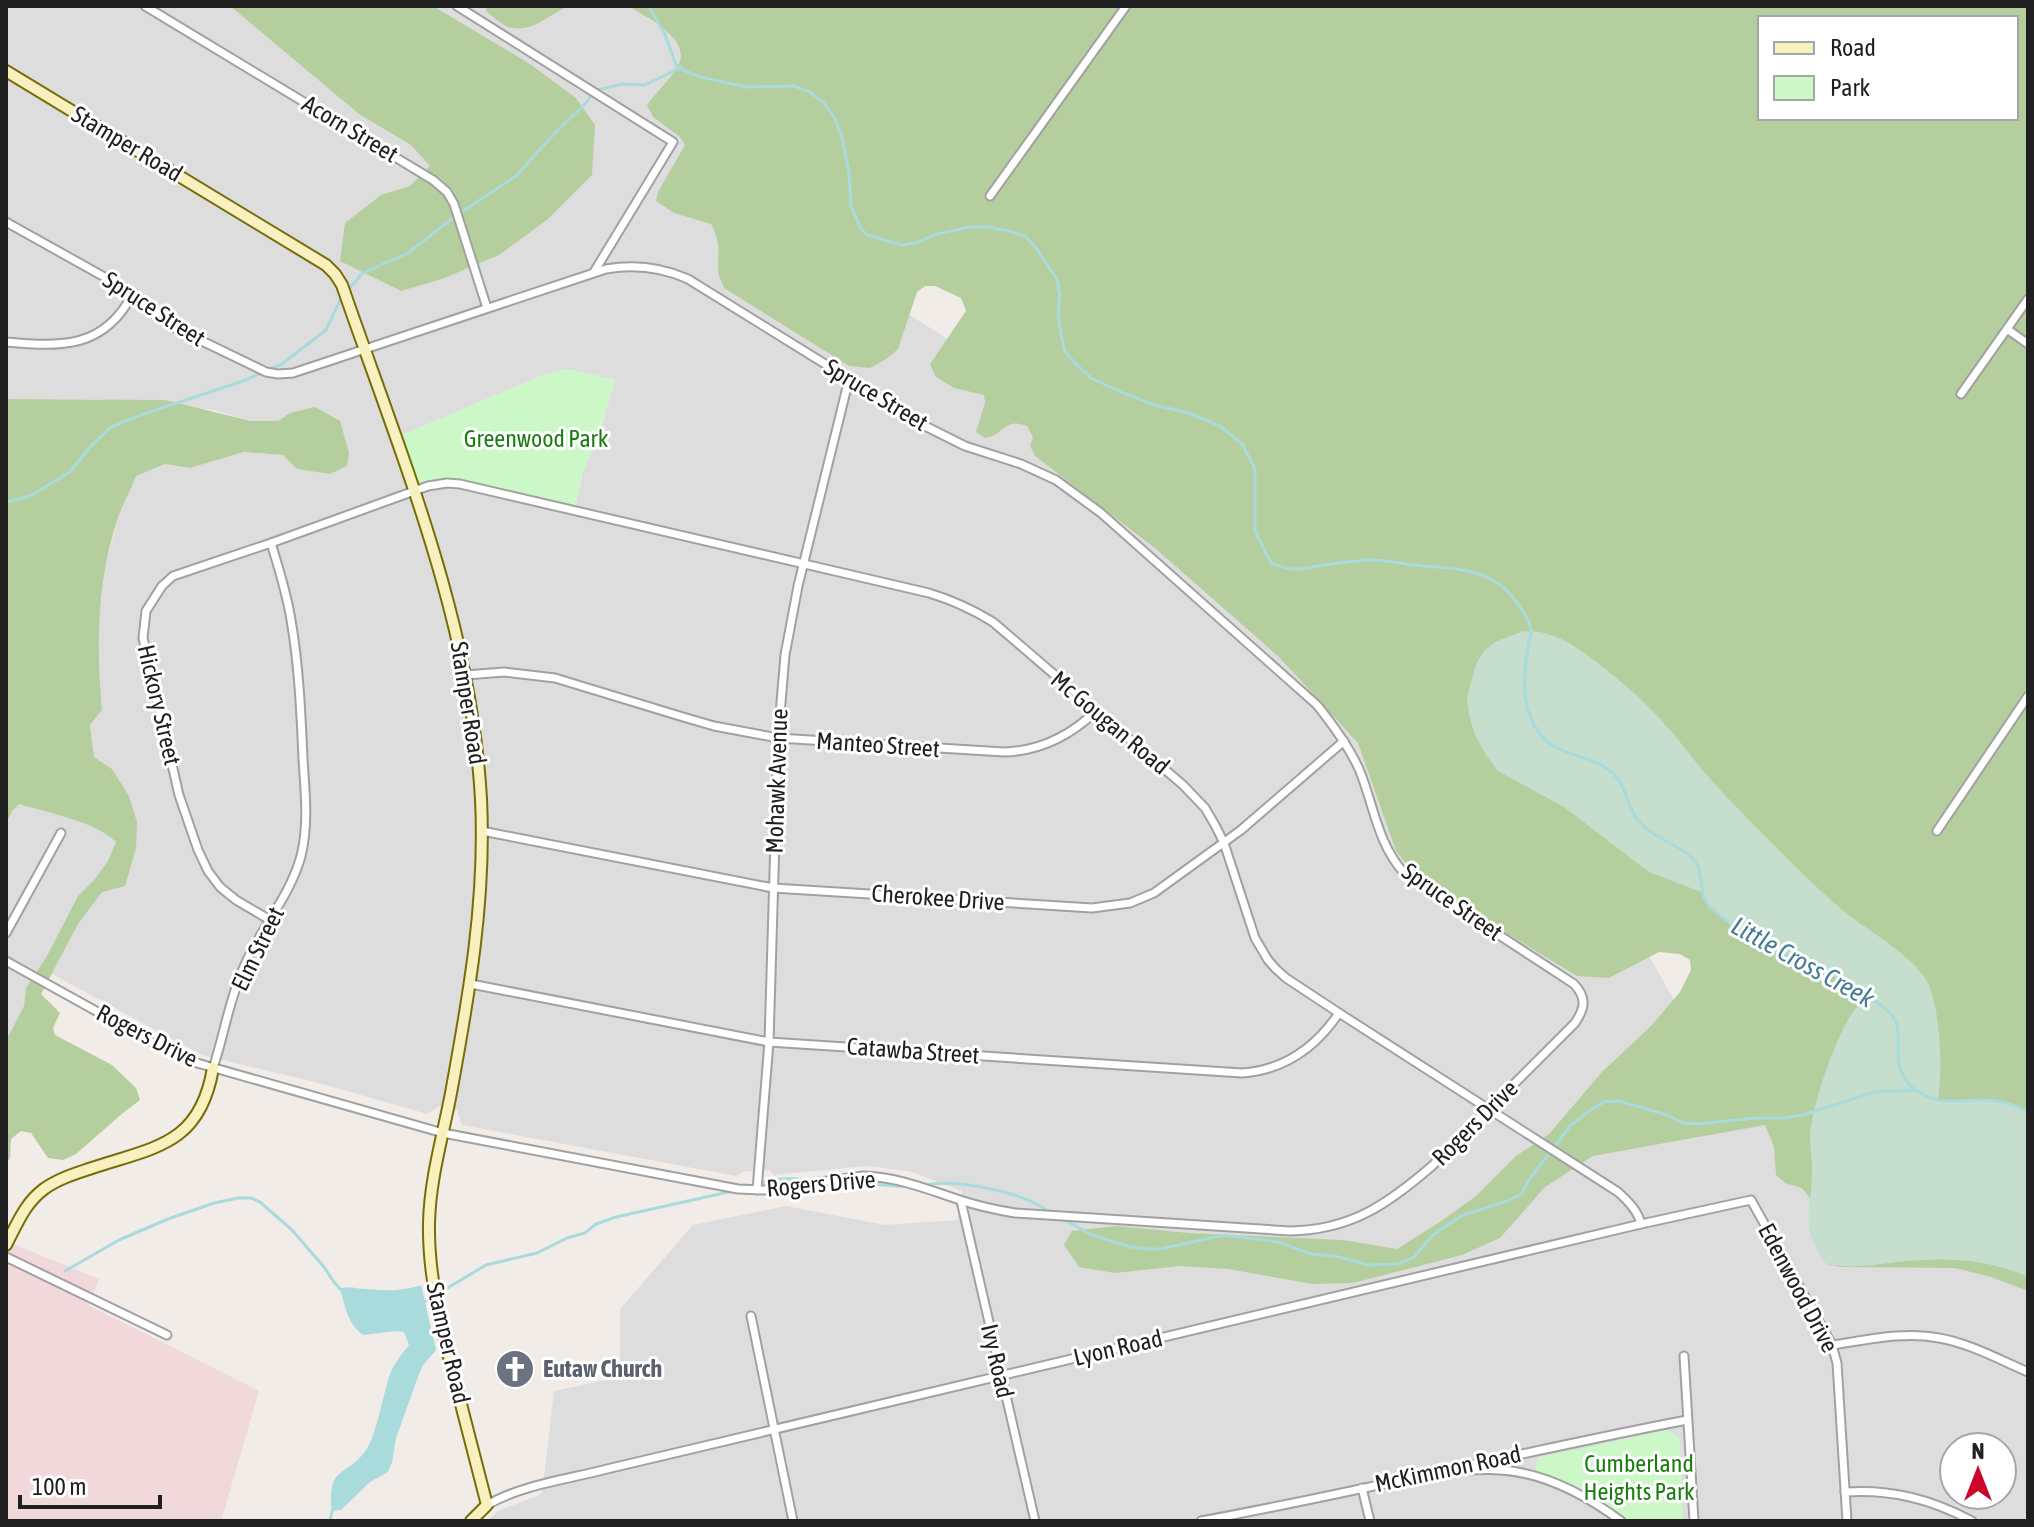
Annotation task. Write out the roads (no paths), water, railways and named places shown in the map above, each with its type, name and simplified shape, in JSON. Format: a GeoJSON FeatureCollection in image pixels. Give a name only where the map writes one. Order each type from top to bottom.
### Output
{"type":"FeatureCollection","features":[{"type":"Feature","properties":{"kind":"street","name":"Acorn Street"},"geometry":{"type":"LineString","coordinates":[[145,6],[443,188],[454,204],[487,308]]}},
{"type":"Feature","properties":{"kind":"street"},"geometry":{"type":"LineString","coordinates":[[457,6],[673,142],[594,272]]}},
{"type":"Feature","properties":{"kind":"street"},"geometry":{"type":"LineString","coordinates":[[990,196],[1126,6]]}},
{"type":"Feature","properties":{"kind":"street","name":"Stamper Road"},"geometry":{"type":"LineString","coordinates":[[6,71],[326,265],[335,274],[342,285],[414,491],[445,588],[466,675],[478,756],[481,889],[471,984],[431,1191],[429,1223],[437,1311],[487,1505]]}},
{"type":"Feature","properties":{"kind":"street","name":"Spruce Street"},"geometry":{"type":"LineString","coordinates":[[6,222],[133,293],[173,327],[266,372],[278,374],[293,373],[606,269],[651,267],[688,279],[947,438],[1039,471],[1101,513],[1317,705],[1344,741],[1360,772],[1383,841],[1396,864],[1414,881],[1574,984],[1581,994],[1583,1007]]}},
{"type":"Feature","properties":{"kind":"street"},"geometry":{"type":"LineString","coordinates":[[6,342],[46,346],[84,339],[107,327],[125,309],[133,293]]}},
{"type":"Feature","properties":{"kind":"street"},"geometry":{"type":"LineString","coordinates":[[1961,394],[2028,299]]}},
{"type":"Feature","properties":{"kind":"street"},"geometry":{"type":"LineString","coordinates":[[2007,329],[2028,344]]}},
{"type":"Feature","properties":{"kind":"street","name":"Mohawk Avenue"},"geometry":{"type":"LineString","coordinates":[[757,1190],[769,1042],[778,738],[785,655],[849,379]]}},
{"type":"Feature","properties":{"kind":"street","name":"Mc Gougan Road"},"geometry":{"type":"LineString","coordinates":[[414,491],[435,485],[460,484],[947,598],[993,622],[1193,793],[1224,843],[1255,938],[1268,960],[1286,978],[1618,1192],[1632,1205],[1641,1224]]}},
{"type":"Feature","properties":{"kind":"street","name":"Hickory Street"},"geometry":{"type":"LineString","coordinates":[[270,920],[220,887],[198,850],[179,795],[143,638],[146,611],[162,586],[173,576],[414,491]]}},
{"type":"Feature","properties":{"kind":"street","name":"Elm Street"},"geometry":{"type":"LineString","coordinates":[[6,1245],[26,1208],[44,1189],[66,1177],[159,1145],[191,1124],[207,1097],[242,970],[283,897],[301,855],[306,822],[300,700],[285,588],[271,543]]}},
{"type":"Feature","properties":{"kind":"street","name":"Manteo Street"},"geometry":{"type":"LineString","coordinates":[[466,675],[504,672],[555,678],[693,720],[778,738],[1017,752],[1054,741],[1096,711]]}},
{"type":"Feature","properties":{"kind":"street"},"geometry":{"type":"LineString","coordinates":[[1937,831],[2028,696]]}},
{"type":"Feature","properties":{"kind":"street","name":"Cherokee Drive"},"geometry":{"type":"LineString","coordinates":[[482,831],[773,888],[1092,908],[1130,903],[1154,893],[1224,843],[1344,741]]}},
{"type":"Feature","properties":{"kind":"street"},"geometry":{"type":"LineString","coordinates":[[6,933],[61,833]]}},
{"type":"Feature","properties":{"kind":"street","name":"Rogers Drive"},"geometry":{"type":"LineString","coordinates":[[6,961],[190,1061],[443,1133],[710,1184],[757,1190],[863,1176],[876,1177],[919,1185],[961,1201],[1015,1213],[1290,1231],[1322,1229],[1353,1220],[1392,1198],[1432,1166],[1575,1023],[1583,1007]]}},
{"type":"Feature","properties":{"kind":"street","name":"Catawba Street"},"geometry":{"type":"LineString","coordinates":[[471,984],[769,1042],[1242,1073],[1268,1069],[1291,1060],[1317,1040],[1339,1013]]}},
{"type":"Feature","properties":{"kind":"street","name":"Lyon Road"},"geometry":{"type":"LineString","coordinates":[[487,1505],[523,1490],[774,1429],[1751,1200]]}},
{"type":"Feature","properties":{"kind":"street","name":"Edenwood Drive"},"geometry":{"type":"LineString","coordinates":[[1751,1200],[1832,1345],[1837,1363],[1847,1521]]}},
{"type":"Feature","properties":{"kind":"street","name":"Ivy Road"},"geometry":{"type":"LineString","coordinates":[[961,1201],[1035,1521]]}},
{"type":"Feature","properties":{"kind":"street"},"geometry":{"type":"LineString","coordinates":[[6,1257],[167,1335]]}},
{"type":"Feature","properties":{"kind":"street"},"geometry":{"type":"LineString","coordinates":[[751,1316],[793,1521]]}},
{"type":"Feature","properties":{"kind":"street"},"geometry":{"type":"LineString","coordinates":[[1832,1345],[1891,1336],[1923,1336],[1955,1342],[2028,1372]]}},
{"type":"Feature","properties":{"kind":"street"},"geometry":{"type":"LineString","coordinates":[[1684,1356],[1694,1521]]}},
{"type":"Feature","properties":{"kind":"street","name":"McKimmon Road"},"geometry":{"type":"LineString","coordinates":[[1206,1520],[1687,1420]]}},
{"type":"Feature","properties":{"kind":"street"},"geometry":{"type":"LineString","coordinates":[[1449,1470],[1501,1470],[1529,1474],[1585,1497],[1621,1521]]}},
{"type":"Feature","properties":{"kind":"street"},"geometry":{"type":"LineString","coordinates":[[1362,1488],[1370,1521]]}},
{"type":"Feature","properties":{"kind":"street"},"geometry":{"type":"LineString","coordinates":[[1845,1492],[1878,1492],[1916,1498],[1935,1503],[1972,1521]]}},
{"type":"Feature","properties":{"kind":"street"},"geometry":{"type":"LineString","coordinates":[[471,1521],[487,1505]]}},
{"type":"Feature","properties":{"kind":"water"},"geometry":{"type":"Polygon","coordinates":[[[421,1285],[436,1350],[423,1365],[418,1377],[396,1438],[392,1462],[388,1472],[370,1482],[341,1510],[332,1511],[335,1479],[359,1459],[370,1444],[391,1373],[409,1345],[404,1332],[363,1335],[358,1331],[350,1320],[340,1289],[394,1290],[421,1285]]]}},
{"type":"Feature","properties":{"kind":"waterway","name":"Little Cross Creek"},"geometry":{"type":"LineString","coordinates":[[648,6],[664,32],[676,65],[683,70],[746,87],[794,86],[810,92],[824,103],[842,137],[851,206],[867,235],[902,245],[970,227],[988,227],[1025,236],[1057,279],[1060,297],[1058,314],[1065,352],[1076,364],[1091,378],[1123,393],[1220,426],[1242,444],[1255,469],[1255,531],[1271,563],[1297,569],[1366,560],[1384,561],[1467,571],[1487,577],[1501,586],[1522,610],[1531,630],[1525,692],[1529,714],[1540,734],[1555,747],[1601,765],[1615,776],[1642,825],[1685,852],[1696,863],[1704,897],[1711,908],[1758,941],[1833,974],[1887,1010],[1897,1025],[1901,1071],[1909,1085],[1917,1091],[1942,1100],[2000,1102],[2028,1112]]}},
{"type":"Feature","properties":{"kind":"waterway"},"geometry":{"type":"LineString","coordinates":[[347,291],[363,273],[408,253],[454,217],[516,176],[594,91],[622,84],[645,85],[680,68]]}},
{"type":"Feature","properties":{"kind":"waterway"},"geometry":{"type":"LineString","coordinates":[[6,502],[30,496],[70,472],[111,427],[243,381],[282,364],[326,330],[342,296]]}},
{"type":"Feature","properties":{"kind":"waterway"},"geometry":{"type":"LineString","coordinates":[[1063,1219],[1092,1235],[1131,1247],[1160,1249],[1225,1235],[1278,1242],[1311,1254],[1335,1256],[1368,1265],[1399,1264],[1414,1257],[1433,1235],[1461,1216],[1522,1194],[1528,1181],[1570,1126],[1604,1102],[1619,1101],[1683,1123],[1698,1124],[1784,1118],[1875,1092],[1915,1090]]}},
{"type":"Feature","properties":{"kind":"waterway"},"geometry":{"type":"LineString","coordinates":[[748,1187],[781,1179],[815,1180]]}},
{"type":"Feature","properties":{"kind":"waterway"},"geometry":{"type":"LineString","coordinates":[[842,1182],[910,1187]]}},
{"type":"Feature","properties":{"kind":"waterway"},"geometry":{"type":"LineString","coordinates":[[926,1185],[954,1184],[990,1189],[1024,1198],[1049,1212]]}},
{"type":"Feature","properties":{"kind":"waterway"},"geometry":{"type":"LineString","coordinates":[[424,1302],[486,1265],[537,1253],[585,1233],[596,1224],[733,1191]]}},
{"type":"Feature","properties":{"kind":"waterway"},"geometry":{"type":"LineString","coordinates":[[65,1271],[119,1240],[168,1219],[214,1203],[251,1198],[292,1230],[343,1290]]}},
{"type":"Feature","properties":{"kind":"waterway"},"geometry":{"type":"LineString","coordinates":[[330,1521],[332,1511]]}},
{"type":"Feature","properties":{"kind":"place","name":"Eutaw Church"},"geometry":{"type":"Point","coordinates":[515,1369]}},
{"type":"Feature","properties":{"kind":"park label","name":"Greenwood Park"},"geometry":{"type":"Point","coordinates":[536,439]}},
{"type":"Feature","properties":{"kind":"park label","name":"Cumberland Heights Park"},"geometry":{"type":"Point","coordinates":[1639,1478]}}]}
